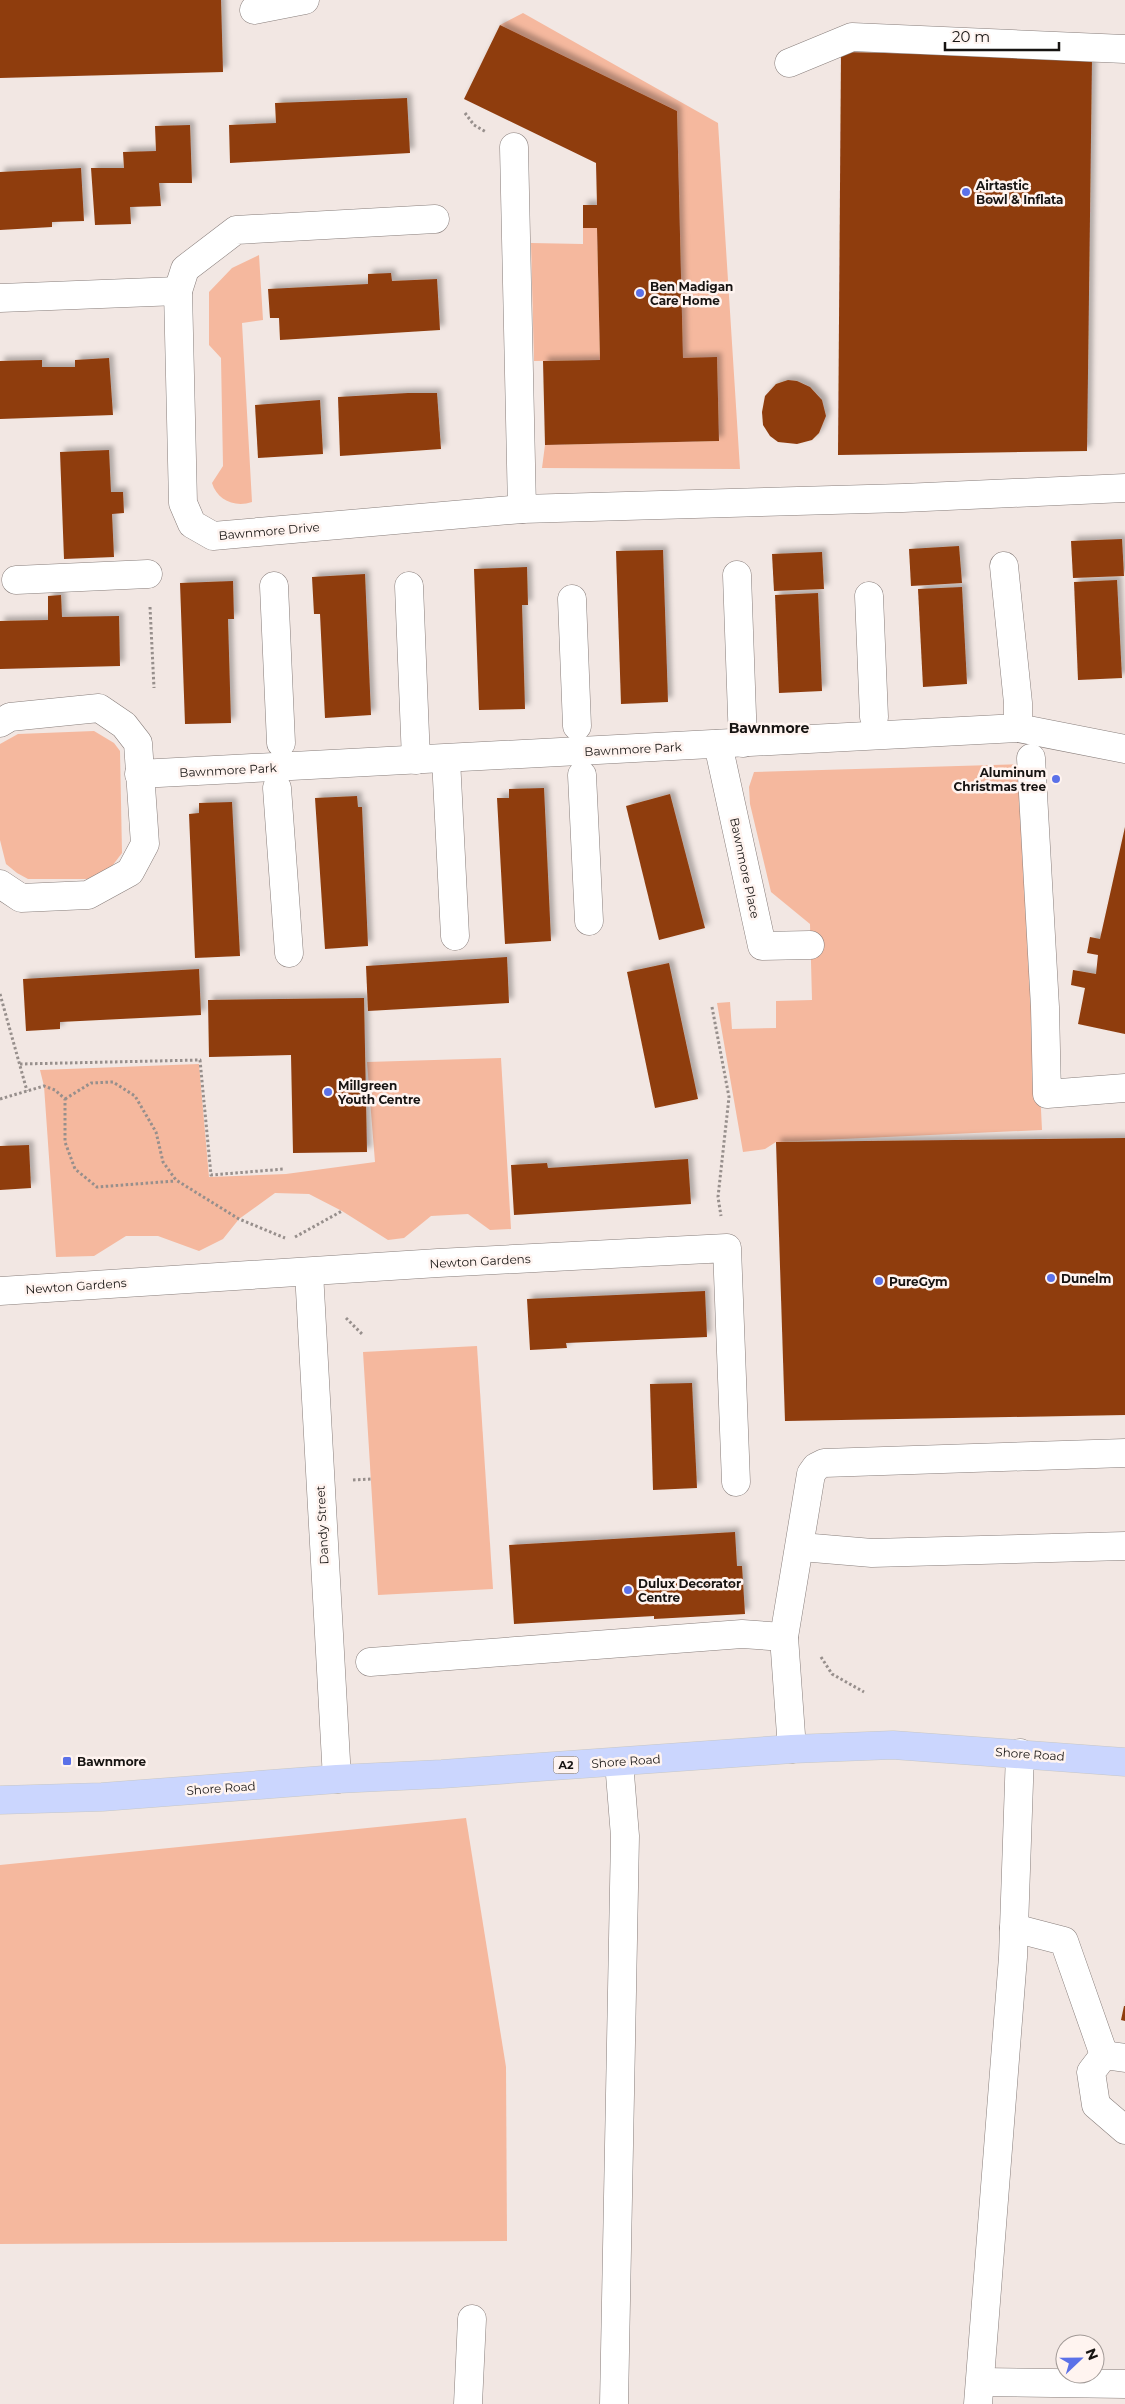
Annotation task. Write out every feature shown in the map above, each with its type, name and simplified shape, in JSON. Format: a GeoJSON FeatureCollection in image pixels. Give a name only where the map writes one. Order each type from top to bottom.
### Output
{"type":"FeatureCollection","features":[{"type":"Feature","properties":{"kind":"main road","name":"Shore Road"},"geometry":{"type":"LineString","coordinates":[[2,1800],[102,1797],[337,1779],[442,1774],[792,1749],[892,1745],[1125,1762]]}},
{"type":"Feature","properties":{"kind":"street"},"geometry":{"type":"LineString","coordinates":[[254,10],[305,0]]}},
{"type":"Feature","properties":{"kind":"street"},"geometry":{"type":"LineString","coordinates":[[789,63],[852,37],[1125,49]]}},
{"type":"Feature","properties":{"kind":"street"},"geometry":{"type":"LineString","coordinates":[[514,147],[522,509]]}},
{"type":"Feature","properties":{"kind":"street","name":"Bawnmore Drive"},"geometry":{"type":"LineString","coordinates":[[435,220],[236,230],[185,269],[178,290],[184,503],[192,524],[213,536],[522,509],[903,498],[1125,488]]}},
{"type":"Feature","properties":{"kind":"street"},"geometry":{"type":"LineString","coordinates":[[0,298],[178,290]]}},
{"type":"Feature","properties":{"kind":"street"},"geometry":{"type":"LineString","coordinates":[[1004,566],[1018,703],[1018,728]]}},
{"type":"Feature","properties":{"kind":"street"},"geometry":{"type":"LineString","coordinates":[[16,580],[148,574]]}},
{"type":"Feature","properties":{"kind":"street"},"geometry":{"type":"LineString","coordinates":[[731,744],[737,575]]}},
{"type":"Feature","properties":{"kind":"street"},"geometry":{"type":"LineString","coordinates":[[274,586],[281,743]]}},
{"type":"Feature","properties":{"kind":"street"},"geometry":{"type":"LineString","coordinates":[[409,586],[416,760]]}},
{"type":"Feature","properties":{"kind":"street"},"geometry":{"type":"LineString","coordinates":[[869,596],[874,717]]}},
{"type":"Feature","properties":{"kind":"street"},"geometry":{"type":"LineString","coordinates":[[572,599],[577,726]]}},
{"type":"Feature","properties":{"kind":"street"},"geometry":{"type":"LineString","coordinates":[[0,723],[10,717],[99,708],[124,725],[138,743],[145,844],[130,872],[88,895],[20,898],[0,884]]}},
{"type":"Feature","properties":{"kind":"street","name":"Bawnmore Park"},"geometry":{"type":"LineString","coordinates":[[139,774],[1018,728],[1125,749]]}},
{"type":"Feature","properties":{"kind":"street","name":"Bawnmore Place"},"geometry":{"type":"LineString","coordinates":[[731,744],[762,946],[810,945]]}},
{"type":"Feature","properties":{"kind":"street"},"geometry":{"type":"LineString","coordinates":[[446,758],[456,936]]}},
{"type":"Feature","properties":{"kind":"street"},"geometry":{"type":"LineString","coordinates":[[1031,758],[1045,1007],[1047,1094],[1125,1088]]}},
{"type":"Feature","properties":{"kind":"street"},"geometry":{"type":"LineString","coordinates":[[582,775],[589,922]]}},
{"type":"Feature","properties":{"kind":"street"},"geometry":{"type":"LineString","coordinates":[[277,788],[288,953]]}},
{"type":"Feature","properties":{"kind":"street"},"geometry":{"type":"LineString","coordinates":[[727,1248],[736,1482]]}},
{"type":"Feature","properties":{"kind":"street","name":"Newton Gardens"},"geometry":{"type":"LineString","coordinates":[[0,1291],[727,1248]]}},
{"type":"Feature","properties":{"kind":"street","name":"Dandy Street"},"geometry":{"type":"LineString","coordinates":[[309,1272],[337,1779]]}},
{"type":"Feature","properties":{"kind":"street"},"geometry":{"type":"LineString","coordinates":[[792,1749],[784,1637],[812,1474],[816,1467],[824,1463],[1125,1453]]}},
{"type":"Feature","properties":{"kind":"street"},"geometry":{"type":"LineString","coordinates":[[801,1546],[872,1554],[1125,1546]]}},
{"type":"Feature","properties":{"kind":"street"},"geometry":{"type":"LineString","coordinates":[[370,1662],[734,1635],[784,1637]]}},
{"type":"Feature","properties":{"kind":"street"},"geometry":{"type":"LineString","coordinates":[[1020,1753],[1014,1928],[979,2393],[1125,2384]]}},
{"type":"Feature","properties":{"kind":"street"},"geometry":{"type":"LineString","coordinates":[[614,2404],[625,1836],[619,1762]]}},
{"type":"Feature","properties":{"kind":"street"},"geometry":{"type":"LineString","coordinates":[[1014,1928],[1064,1941],[1115,2056],[1092,2072],[1096,2105],[1125,2130]]}},
{"type":"Feature","properties":{"kind":"street"},"geometry":{"type":"LineString","coordinates":[[468,2404],[472,2319]]}},
{"type":"Feature","properties":{"kind":"path"},"geometry":{"type":"LineString","coordinates":[[148,574],[154,688]]}},
{"type":"Feature","properties":{"kind":"path"},"geometry":{"type":"LineString","coordinates":[[0,994],[27,1091]]}},
{"type":"Feature","properties":{"kind":"path"},"geometry":{"type":"LineString","coordinates":[[712,1007],[730,1097],[718,1197],[727,1248]]}},
{"type":"Feature","properties":{"kind":"path"},"geometry":{"type":"LineString","coordinates":[[20,1064],[200,1060],[211,1175],[284,1169]]}},
{"type":"Feature","properties":{"kind":"path"},"geometry":{"type":"LineString","coordinates":[[65,1099],[91,1083],[113,1082],[135,1096],[156,1132],[163,1162],[176,1180],[239,1219],[289,1240],[342,1211]]}},
{"type":"Feature","properties":{"kind":"path"},"geometry":{"type":"LineString","coordinates":[[0,1100],[44,1086],[55,1090],[65,1099],[65,1142],[75,1169],[97,1187],[176,1180]]}},
{"type":"Feature","properties":{"kind":"path"},"geometry":{"type":"LineString","coordinates":[[816,1651],[832,1674],[864,1692]]}},
{"type":"Feature","properties":{"kind":"shaded area"},"geometry":{"type":"Polygon","coordinates":[[[523,13],[718,123],[740,469],[542,468],[545,445],[719,441],[717,358],[683,358],[677,111],[500,25],[523,13]]]}},
{"type":"Feature","properties":{"kind":"shaded area"},"geometry":{"type":"Polygon","coordinates":[[[583,228],[597,228],[600,360],[534,361],[531,243],[583,244],[583,228]]]}},
{"type":"Feature","properties":{"kind":"shaded area"},"geometry":{"type":"Polygon","coordinates":[[[259,255],[263,320],[242,323],[252,502],[239,504],[222,498],[214,489],[212,483],[223,466],[221,358],[209,345],[209,292],[232,268],[259,255]]]}},
{"type":"Feature","properties":{"kind":"shaded area"},"geometry":{"type":"Polygon","coordinates":[[[94,731],[114,743],[120,751],[122,853],[106,874],[94,879],[28,879],[6,864],[0,840],[0,744],[18,734],[94,731]]]}},
{"type":"Feature","properties":{"kind":"shaded area"},"geometry":{"type":"Polygon","coordinates":[[[1024,764],[1042,1130],[776,1142],[765,1149],[743,1152],[717,1003],[730,1002],[732,1029],[776,1028],[776,1001],[812,1000],[810,924],[771,892],[750,804],[749,787],[754,772],[1024,764]]]}},
{"type":"Feature","properties":{"kind":"shaded area"},"geometry":{"type":"Polygon","coordinates":[[[501,1058],[511,1229],[490,1230],[468,1214],[431,1216],[404,1238],[388,1240],[342,1211],[309,1194],[275,1193],[239,1219],[223,1239],[199,1251],[158,1236],[126,1236],[94,1256],[56,1257],[44,1086],[40,1070],[199,1064],[209,1177],[286,1174],[375,1162],[367,1062],[501,1058]]]}},
{"type":"Feature","properties":{"kind":"shaded area"},"geometry":{"type":"Polygon","coordinates":[[[477,1346],[493,1589],[378,1595],[363,1352],[477,1346]]]}},
{"type":"Feature","properties":{"kind":"shaded area"},"geometry":{"type":"Polygon","coordinates":[[[466,1818],[506,2067],[507,2241],[0,2244],[0,1865],[466,1818]]]}},
{"type":"Feature","properties":{"kind":"building"},"geometry":{"type":"Polygon","coordinates":[[[0,0],[221,0],[223,72],[0,78],[0,0]]]}},
{"type":"Feature","properties":{"kind":"building","name":"Ben Madigan Care Home"},"geometry":{"type":"Polygon","coordinates":[[[500,25],[677,111],[683,358],[717,357],[719,441],[545,445],[543,361],[600,360],[597,228],[583,228],[583,205],[597,205],[596,163],[464,99],[500,25]]]}},
{"type":"Feature","properties":{"kind":"building","name":"Airtastic Bowl & Inflata"},"geometry":{"type":"Polygon","coordinates":[[[841,52],[1092,58],[1087,451],[838,455],[841,52]]]}},
{"type":"Feature","properties":{"kind":"building"},"geometry":{"type":"Polygon","coordinates":[[[407,98],[410,153],[230,163],[229,125],[276,123],[275,103],[407,98]]]}},
{"type":"Feature","properties":{"kind":"building"},"geometry":{"type":"Polygon","coordinates":[[[190,125],[192,183],[159,183],[161,206],[130,207],[131,224],[95,225],[91,168],[124,168],[123,152],[156,151],[155,126],[190,125]]]}},
{"type":"Feature","properties":{"kind":"building"},"geometry":{"type":"Polygon","coordinates":[[[81,168],[84,221],[52,222],[52,227],[0,230],[0,172],[81,168]]]}},
{"type":"Feature","properties":{"kind":"building"},"geometry":{"type":"Polygon","coordinates":[[[391,273],[392,281],[437,279],[440,330],[280,340],[279,318],[270,318],[268,289],[368,284],[368,274],[391,273]]]}},
{"type":"Feature","properties":{"kind":"building"},"geometry":{"type":"Polygon","coordinates":[[[109,358],[113,415],[0,419],[0,361],[42,360],[42,367],[75,367],[75,360],[109,358]]]}},
{"type":"Feature","properties":{"kind":"building"},"geometry":{"type":"Polygon","coordinates":[[[788,380],[797,381],[810,387],[822,400],[826,416],[819,433],[812,440],[797,444],[778,442],[770,436],[763,425],[762,412],[765,396],[776,384],[788,380]]]}},
{"type":"Feature","properties":{"kind":"building"},"geometry":{"type":"Polygon","coordinates":[[[437,393],[441,449],[340,456],[338,397],[437,393]]]}},
{"type":"Feature","properties":{"kind":"building"},"geometry":{"type":"Polygon","coordinates":[[[320,400],[323,454],[258,458],[255,405],[320,400]]]}},
{"type":"Feature","properties":{"kind":"building"},"geometry":{"type":"Polygon","coordinates":[[[109,450],[111,492],[123,492],[124,513],[112,514],[114,557],[64,559],[60,452],[109,450]]]}},
{"type":"Feature","properties":{"kind":"building"},"geometry":{"type":"Polygon","coordinates":[[[1122,539],[1124,576],[1073,578],[1071,541],[1122,539]]]}},
{"type":"Feature","properties":{"kind":"building"},"geometry":{"type":"Polygon","coordinates":[[[959,546],[962,583],[911,586],[909,549],[959,546]]]}},
{"type":"Feature","properties":{"kind":"building"},"geometry":{"type":"Polygon","coordinates":[[[663,550],[668,702],[621,704],[616,551],[663,550]]]}},
{"type":"Feature","properties":{"kind":"building"},"geometry":{"type":"Polygon","coordinates":[[[822,552],[824,589],[774,591],[772,554],[822,552]]]}},
{"type":"Feature","properties":{"kind":"building"},"geometry":{"type":"Polygon","coordinates":[[[527,567],[528,605],[522,605],[525,709],[479,710],[474,569],[527,567]]]}},
{"type":"Feature","properties":{"kind":"building"},"geometry":{"type":"Polygon","coordinates":[[[365,574],[371,715],[325,718],[320,614],[314,614],[312,577],[365,574]]]}},
{"type":"Feature","properties":{"kind":"building"},"geometry":{"type":"Polygon","coordinates":[[[1117,580],[1122,678],[1078,680],[1074,582],[1117,580]]]}},
{"type":"Feature","properties":{"kind":"building"},"geometry":{"type":"Polygon","coordinates":[[[233,581],[234,619],[228,619],[231,723],[185,724],[180,583],[233,581]]]}},
{"type":"Feature","properties":{"kind":"building"},"geometry":{"type":"Polygon","coordinates":[[[962,587],[967,684],[923,687],[918,589],[962,587]]]}},
{"type":"Feature","properties":{"kind":"building"},"geometry":{"type":"Polygon","coordinates":[[[818,593],[822,691],[779,693],[775,595],[818,593]]]}},
{"type":"Feature","properties":{"kind":"building"},"geometry":{"type":"Polygon","coordinates":[[[61,595],[62,617],[119,616],[120,666],[0,669],[0,621],[48,620],[48,596],[61,595]]]}},
{"type":"Feature","properties":{"kind":"building"},"geometry":{"type":"Polygon","coordinates":[[[544,788],[551,941],[505,944],[497,798],[509,798],[509,789],[544,788]]]}},
{"type":"Feature","properties":{"kind":"building"},"geometry":{"type":"Polygon","coordinates":[[[670,794],[705,928],[659,940],[626,806],[670,794]]]}},
{"type":"Feature","properties":{"kind":"building"},"geometry":{"type":"Polygon","coordinates":[[[357,796],[358,807],[362,807],[368,946],[325,949],[315,798],[357,796]]]}},
{"type":"Feature","properties":{"kind":"building"},"geometry":{"type":"Polygon","coordinates":[[[232,802],[240,956],[195,958],[189,814],[199,813],[199,803],[232,802]]]}},
{"type":"Feature","properties":{"kind":"building"},"geometry":{"type":"Polygon","coordinates":[[[1125,827],[1125,1034],[1078,1024],[1085,988],[1071,985],[1073,970],[1096,974],[1098,955],[1087,953],[1090,937],[1100,939],[1125,827]]]}},
{"type":"Feature","properties":{"kind":"building"},"geometry":{"type":"Polygon","coordinates":[[[507,957],[509,1003],[368,1011],[366,966],[507,957]]]}},
{"type":"Feature","properties":{"kind":"building"},"geometry":{"type":"Polygon","coordinates":[[[669,963],[698,1099],[655,1108],[627,972],[669,963]]]}},
{"type":"Feature","properties":{"kind":"building"},"geometry":{"type":"Polygon","coordinates":[[[199,969],[201,1015],[60,1022],[60,1029],[26,1031],[23,979],[199,969]]]}},
{"type":"Feature","properties":{"kind":"building","name":"Millgreen Youth Centre"},"geometry":{"type":"Polygon","coordinates":[[[364,998],[367,1152],[293,1153],[291,1055],[209,1057],[208,1000],[364,998]]]}},
{"type":"Feature","properties":{"kind":"building"},"geometry":{"type":"Polygon","coordinates":[[[1125,1138],[1125,1415],[785,1421],[776,1142],[1125,1138]]]}},
{"type":"Feature","properties":{"kind":"building"},"geometry":{"type":"Polygon","coordinates":[[[29,1145],[31,1188],[0,1190],[0,1146],[29,1145]]]}},
{"type":"Feature","properties":{"kind":"building"},"geometry":{"type":"Polygon","coordinates":[[[688,1159],[691,1204],[514,1215],[511,1165],[547,1163],[548,1168],[688,1159]]]}},
{"type":"Feature","properties":{"kind":"building"},"geometry":{"type":"Polygon","coordinates":[[[705,1291],[707,1337],[566,1343],[567,1348],[530,1350],[527,1299],[705,1291]]]}},
{"type":"Feature","properties":{"kind":"building"},"geometry":{"type":"Polygon","coordinates":[[[692,1383],[697,1488],[653,1490],[650,1384],[692,1383]]]}},
{"type":"Feature","properties":{"kind":"building","name":"Dulux Decorator Centre"},"geometry":{"type":"Polygon","coordinates":[[[735,1532],[737,1566],[742,1566],[745,1614],[654,1619],[654,1616],[514,1624],[509,1545],[735,1532]]]}},
{"type":"Feature","properties":{"kind":"building"},"geometry":{"type":"Polygon","coordinates":[[[1125,2006],[1125,2021],[1121,2020],[1125,2006]]]}},
{"type":"Feature","properties":{"kind":"place","name":"Airtastic Bowl & Inflata"},"geometry":{"type":"Point","coordinates":[966,192]}},
{"type":"Feature","properties":{"kind":"place","name":"Ben Madigan Care Home"},"geometry":{"type":"Point","coordinates":[640,293]}},
{"type":"Feature","properties":{"kind":"place","name":"Aluminum Christmas tree"},"geometry":{"type":"Point","coordinates":[1056,779]}},
{"type":"Feature","properties":{"kind":"place","name":"Millgreen Youth Centre"},"geometry":{"type":"Point","coordinates":[328,1092]}},
{"type":"Feature","properties":{"kind":"place","name":"Dunelm"},"geometry":{"type":"Point","coordinates":[1051,1278]}},
{"type":"Feature","properties":{"kind":"place","name":"PureGym"},"geometry":{"type":"Point","coordinates":[879,1281]}},
{"type":"Feature","properties":{"kind":"place","name":"Dulux Decorator Centre"},"geometry":{"type":"Point","coordinates":[628,1590]}},
{"type":"Feature","properties":{"kind":"place","name":"Bawnmore"},"geometry":{"type":"Point","coordinates":[67,1761]}},
{"type":"Feature","properties":{"kind":"district","name":"Bawnmore"},"geometry":{"type":"Point","coordinates":[769,728]}}]}
